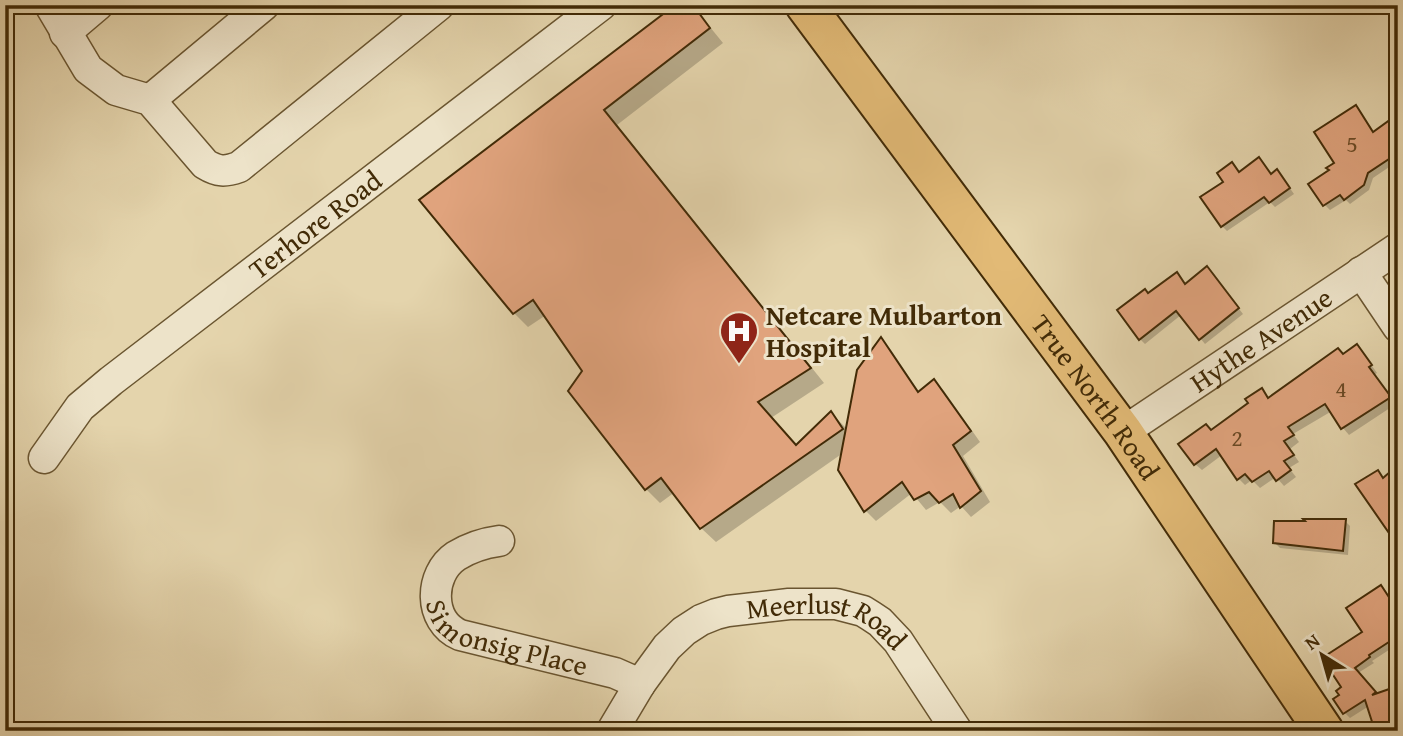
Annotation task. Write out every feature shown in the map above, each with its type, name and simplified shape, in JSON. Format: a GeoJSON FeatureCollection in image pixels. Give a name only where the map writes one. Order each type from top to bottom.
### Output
{"type":"FeatureCollection","features":[{"type":"Feature","properties":{"kind":"main road","name":"True North Road"},"geometry":{"type":"LineString","coordinates":[[805,5],[1123,432],[1324,731]]}},
{"type":"Feature","properties":{"kind":"street"},"geometry":{"type":"LineString","coordinates":[[50,5],[88,69],[116,90],[150,100],[205,164],[215,170],[227,172],[239,167],[439,5]]}},
{"type":"Feature","properties":{"kind":"street"},"geometry":{"type":"LineString","coordinates":[[65,33],[98,5]]}},
{"type":"Feature","properties":{"kind":"street"},"geometry":{"type":"LineString","coordinates":[[150,100],[264,5]]}},
{"type":"Feature","properties":{"kind":"street","name":"Terhore Road"},"geometry":{"type":"LineString","coordinates":[[44,458],[80,407],[111,381],[592,8]]}},
{"type":"Feature","properties":{"kind":"street","name":"Hythe Avenue"},"geometry":{"type":"LineString","coordinates":[[1123,432],[1398,248]]}},
{"type":"Feature","properties":{"kind":"street"},"geometry":{"type":"LineString","coordinates":[[1361,272],[1398,327]]}},
{"type":"Feature","properties":{"kind":"street","name":"Simonsig Place"},"geometry":{"type":"LineString","coordinates":[[499,541],[485,543],[456,556],[443,570],[436,587],[436,603],[446,626],[460,635],[615,673],[640,684]]}},
{"type":"Feature","properties":{"kind":"street","name":"Meerlust Road"},"geometry":{"type":"LineString","coordinates":[[612,731],[640,684],[667,647],[701,620],[728,611],[789,604],[836,604],[863,611],[880,622],[898,641],[957,731]]}},
{"type":"Feature","properties":{"kind":"building"},"geometry":{"type":"Polygon","coordinates":[[[675,5],[693,5],[710,28],[604,110],[811,368],[758,402],[796,445],[831,411],[843,429],[700,529],[661,478],[645,490],[568,391],[582,371],[533,300],[513,314],[419,200],[675,5]]]}},
{"type":"Feature","properties":{"kind":"building"},"geometry":{"type":"Polygon","coordinates":[[[1356,105],[1373,132],[1398,114],[1398,153],[1368,173],[1364,185],[1344,200],[1340,195],[1323,206],[1308,184],[1329,170],[1326,168],[1334,163],[1314,132],[1356,105]]]}},
{"type":"Feature","properties":{"kind":"building"},"geometry":{"type":"Polygon","coordinates":[[[1259,157],[1271,174],[1277,169],[1290,188],[1269,203],[1264,197],[1221,227],[1200,197],[1223,182],[1217,173],[1232,162],[1239,172],[1259,157]]]}},
{"type":"Feature","properties":{"kind":"building"},"geometry":{"type":"Polygon","coordinates":[[[1207,266],[1239,308],[1199,340],[1176,311],[1139,340],[1117,310],[1145,289],[1148,293],[1177,272],[1185,284],[1207,266]]]}},
{"type":"Feature","properties":{"kind":"building"},"geometry":{"type":"Polygon","coordinates":[[[881,337],[918,392],[934,379],[971,431],[953,445],[981,491],[960,508],[953,494],[939,503],[929,492],[914,500],[902,482],[864,512],[838,470],[857,370],[881,337]]]}},
{"type":"Feature","properties":{"kind":"building"},"geometry":{"type":"Polygon","coordinates":[[[1357,344],[1372,365],[1369,367],[1391,397],[1341,429],[1325,404],[1288,427],[1294,435],[1284,441],[1294,455],[1284,461],[1291,470],[1276,481],[1269,471],[1252,482],[1245,474],[1237,480],[1216,449],[1194,465],[1178,444],[1206,424],[1211,430],[1248,403],[1245,399],[1262,388],[1268,398],[1338,348],[1343,354],[1357,344]]]}},
{"type":"Feature","properties":{"kind":"building"},"geometry":{"type":"Polygon","coordinates":[[[1398,465],[1398,546],[1355,484],[1378,470],[1383,478],[1398,465]]]}},
{"type":"Feature","properties":{"kind":"building"},"geometry":{"type":"Polygon","coordinates":[[[1303,519],[1346,519],[1343,551],[1273,543],[1274,521],[1305,521],[1303,519]]]}},
{"type":"Feature","properties":{"kind":"building"},"geometry":{"type":"Polygon","coordinates":[[[1381,585],[1398,611],[1398,636],[1355,668],[1376,692],[1372,695],[1398,686],[1398,731],[1375,731],[1365,700],[1343,714],[1333,699],[1339,695],[1336,691],[1341,687],[1322,658],[1362,632],[1346,608],[1381,585]]]}},
{"type":"Feature","properties":{"kind":"place","name":"Netcare Mulbarton Hospital"},"geometry":{"type":"Point","coordinates":[739,365]}}]}
